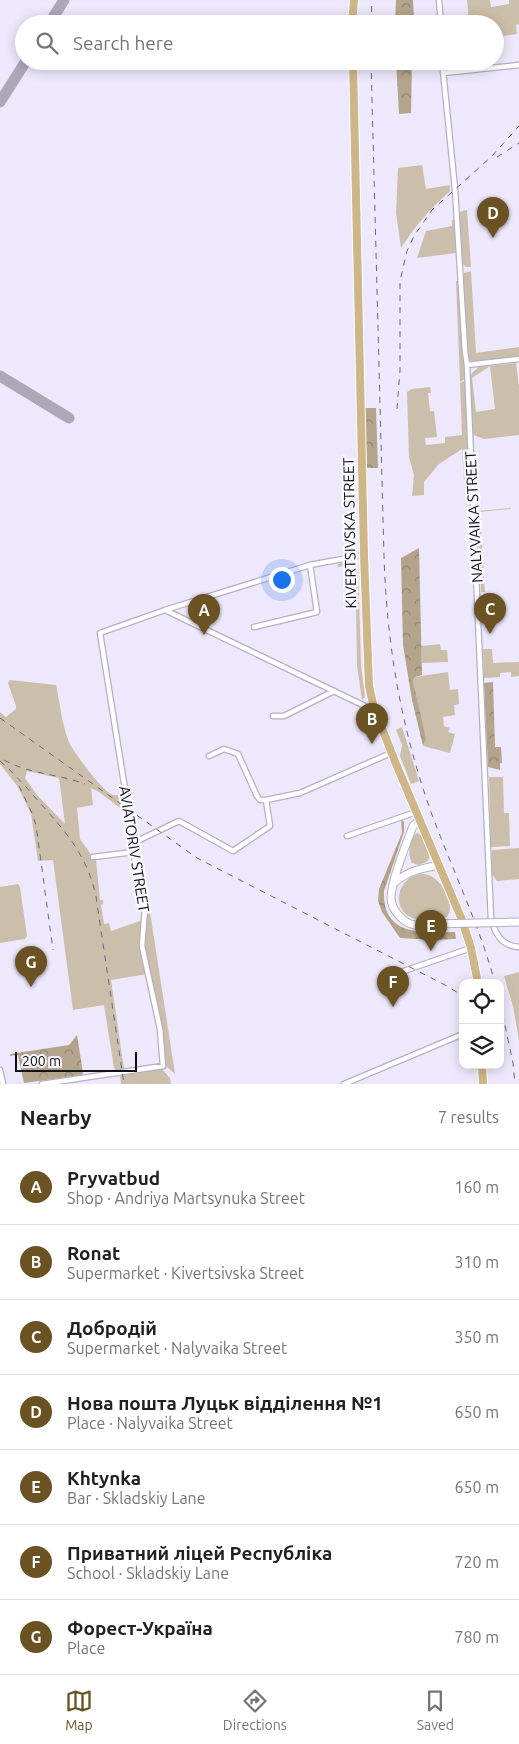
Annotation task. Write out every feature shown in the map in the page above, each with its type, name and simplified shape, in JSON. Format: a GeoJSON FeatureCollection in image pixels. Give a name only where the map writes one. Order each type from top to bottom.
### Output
{"type":"FeatureCollection","features":[{"type":"Feature","properties":{"kind":"main road"},"geometry":{"type":"LineString","coordinates":[[353,15],[354,0]]}},
{"type":"Feature","properties":{"kind":"main road","name":"KIVERTSIVSKA STREET"},"geometry":{"type":"LineString","coordinates":[[353,70],[367,669],[374,708],[462,920],[471,948],[477,979]]}},
{"type":"Feature","properties":{"kind":"main road"},"geometry":{"type":"LineString","coordinates":[[420,820],[413,826],[394,883],[391,900],[400,918],[415,925],[519,922]]}},
{"type":"Feature","properties":{"kind":"main road"},"geometry":{"type":"LineString","coordinates":[[394,883],[406,873],[415,869],[439,866]]}},
{"type":"Feature","properties":{"kind":"main road"},"geometry":{"type":"LineString","coordinates":[[482,1069],[483,1084]]}},
{"type":"Feature","properties":{"kind":"street"},"geometry":{"type":"LineString","coordinates":[[440,0],[441,15]]}},
{"type":"Feature","properties":{"kind":"street"},"geometry":{"type":"LineString","coordinates":[[504,67],[519,65]]}},
{"type":"Feature","properties":{"kind":"street","name":"NALYVAIKA STREET"},"geometry":{"type":"LineString","coordinates":[[443,70],[467,365],[491,920],[499,938],[510,946],[519,947]]}},
{"type":"Feature","properties":{"kind":"street"},"geometry":{"type":"LineString","coordinates":[[443,73],[472,70]]}},
{"type":"Feature","properties":{"kind":"street"},"geometry":{"type":"LineString","coordinates":[[467,365],[519,359]]}},
{"type":"Feature","properties":{"kind":"street"},"geometry":{"type":"LineString","coordinates":[[165,610],[310,565],[364,555]]}},
{"type":"Feature","properties":{"kind":"street"},"geometry":{"type":"LineString","coordinates":[[254,627],[317,612],[310,565]]}},
{"type":"Feature","properties":{"kind":"street"},"geometry":{"type":"LineString","coordinates":[[165,610],[240,648],[369,708],[374,708]]}},
{"type":"Feature","properties":{"kind":"street","name":"AVIATORIV STREET"},"geometry":{"type":"LineString","coordinates":[[42,1084],[162,1066],[160,1029],[142,946],[145,908],[138,885],[100,633],[165,610]]}},
{"type":"Feature","properties":{"kind":"street"},"geometry":{"type":"LineString","coordinates":[[273,716],[284,716],[334,691]]}},
{"type":"Feature","properties":{"kind":"street"},"geometry":{"type":"LineString","coordinates":[[209,756],[224,749],[238,754],[257,796],[260,800],[266,800],[300,794],[392,753]]}},
{"type":"Feature","properties":{"kind":"street"},"geometry":{"type":"LineString","coordinates":[[133,843],[179,821],[233,850],[270,826],[266,800]]}},
{"type":"Feature","properties":{"kind":"street"},"geometry":{"type":"LineString","coordinates":[[347,836],[416,812]]}},
{"type":"Feature","properties":{"kind":"street"},"geometry":{"type":"LineString","coordinates":[[93,857],[134,852]]}},
{"type":"Feature","properties":{"kind":"street"},"geometry":{"type":"LineString","coordinates":[[398,973],[471,948]]}},
{"type":"Feature","properties":{"kind":"street"},"geometry":{"type":"LineString","coordinates":[[344,1084],[459,1036]]}},
{"type":"Feature","properties":{"kind":"street"},"geometry":{"type":"LineString","coordinates":[[0,1070],[4,1084]]}},
{"type":"Feature","properties":{"kind":"shaded area"},"geometry":{"type":"Polygon","coordinates":[[[467,0],[490,0],[491,7],[509,4],[509,0],[519,0],[519,24],[516,25],[517,34],[504,36],[504,15],[468,15],[467,0]]]}},
{"type":"Feature","properties":{"kind":"shaded area"},"geometry":{"type":"Polygon","coordinates":[[[422,165],[426,189],[450,185],[450,191],[436,204],[401,248],[396,213],[398,168],[422,165]]]}},
{"type":"Feature","properties":{"kind":"shaded area"},"geometry":{"type":"Polygon","coordinates":[[[467,210],[471,267],[466,267],[461,262],[458,212],[467,210]]]}},
{"type":"Feature","properties":{"kind":"shaded area"},"geometry":{"type":"Polygon","coordinates":[[[452,220],[454,220],[456,253],[417,258],[426,231],[452,226],[452,220]]]}},
{"type":"Feature","properties":{"kind":"shaded area"},"geometry":{"type":"Polygon","coordinates":[[[471,271],[476,353],[519,347],[519,356],[472,362],[467,357],[463,278],[464,273],[471,271]]]}},
{"type":"Feature","properties":{"kind":"shaded area"},"geometry":{"type":"Polygon","coordinates":[[[456,281],[458,281],[466,378],[460,382],[456,281]]]}},
{"type":"Feature","properties":{"kind":"shaded area"},"geometry":{"type":"Polygon","coordinates":[[[516,363],[519,386],[519,435],[484,439],[471,434],[469,378],[479,367],[516,363]],[[490,366],[472,378],[476,412],[495,409],[490,366]]]}},
{"type":"Feature","properties":{"kind":"shaded area"},"geometry":{"type":"Polygon","coordinates":[[[466,380],[470,495],[465,497],[462,449],[439,464],[424,482],[424,495],[412,496],[414,475],[409,457],[407,392],[412,389],[430,387],[431,393],[428,393],[430,411],[434,411],[437,437],[425,438],[426,445],[445,443],[445,437],[462,435],[460,383],[466,380]]]}},
{"type":"Feature","properties":{"kind":"shaded area"},"geometry":{"type":"Polygon","coordinates":[[[511,508],[480,512],[485,592],[481,592],[478,511],[511,508]]]}},
{"type":"Feature","properties":{"kind":"shaded area"},"geometry":{"type":"Polygon","coordinates":[[[353,560],[358,564],[361,665],[365,697],[362,700],[357,666],[354,564],[338,567],[338,564],[353,560]]]}},
{"type":"Feature","properties":{"kind":"shaded area"},"geometry":{"type":"Polygon","coordinates":[[[440,644],[441,650],[447,650],[448,662],[422,663],[421,646],[440,644]]]}},
{"type":"Feature","properties":{"kind":"shaded area"},"geometry":{"type":"Polygon","coordinates":[[[483,649],[492,649],[493,663],[519,662],[519,676],[511,677],[511,672],[500,673],[500,677],[484,678],[483,649]]]}},
{"type":"Feature","properties":{"kind":"shaded area"},"geometry":{"type":"Polygon","coordinates":[[[448,672],[450,690],[458,689],[459,704],[454,705],[455,715],[443,717],[444,726],[450,728],[448,732],[455,734],[450,753],[423,746],[425,739],[413,681],[415,677],[448,672]]]}},
{"type":"Feature","properties":{"kind":"shaded area"},"geometry":{"type":"Polygon","coordinates":[[[10,680],[56,685],[69,742],[82,763],[109,793],[116,795],[124,792],[129,828],[126,828],[124,811],[91,788],[93,805],[77,808],[80,839],[90,853],[90,858],[95,858],[96,860],[100,900],[103,900],[101,905],[104,924],[109,923],[111,931],[143,920],[141,946],[147,974],[111,980],[124,1069],[116,1070],[114,1068],[104,1005],[73,1010],[53,860],[38,861],[31,814],[18,787],[0,764],[0,712],[6,717],[16,709],[8,683],[10,680]],[[27,771],[25,778],[37,795],[65,824],[59,778],[27,771]]]}},
{"type":"Feature","properties":{"kind":"shaded area"},"geometry":{"type":"Polygon","coordinates":[[[402,727],[419,781],[411,784],[400,756],[402,745],[396,730],[402,727]]]}},
{"type":"Feature","properties":{"kind":"shaded area"},"geometry":{"type":"Polygon","coordinates":[[[489,777],[503,777],[504,813],[509,813],[510,846],[491,847],[489,777]]]}},
{"type":"Feature","properties":{"kind":"shaded area"},"geometry":{"type":"Polygon","coordinates":[[[417,833],[422,835],[430,854],[428,861],[419,865],[412,863],[409,852],[412,839],[417,833]]]}},
{"type":"Feature","properties":{"kind":"shaded area"},"geometry":{"type":"Polygon","coordinates":[[[519,848],[519,879],[497,881],[492,874],[492,850],[519,848]]]}},
{"type":"Feature","properties":{"kind":"shaded area"},"geometry":{"type":"Polygon","coordinates":[[[142,873],[144,873],[175,1074],[164,1064],[162,1029],[144,946],[147,917],[141,891],[145,890],[142,873]]]}},
{"type":"Feature","properties":{"kind":"shaded area"},"geometry":{"type":"Polygon","coordinates":[[[420,874],[432,877],[442,886],[448,897],[450,908],[447,917],[427,920],[415,919],[407,915],[402,909],[399,902],[401,888],[412,877],[420,874]]]}},
{"type":"Feature","properties":{"kind":"shaded area"},"geometry":{"type":"Polygon","coordinates":[[[18,884],[27,936],[25,939],[0,943],[0,887],[18,884]]]}},
{"type":"Feature","properties":{"kind":"shaded area"},"geometry":{"type":"Polygon","coordinates":[[[519,972],[519,1040],[513,1006],[504,976],[519,972]]]}},
{"type":"Feature","properties":{"kind":"shaded area"},"geometry":{"type":"Polygon","coordinates":[[[161,1068],[170,1078],[171,1084],[121,1084],[120,1075],[161,1068]]]}},
{"type":"Feature","properties":{"kind":"green space"},"geometry":{"type":"Polygon","coordinates":[[[396,0],[413,0],[414,15],[395,15],[396,0]]]}},
{"type":"Feature","properties":{"kind":"green space"},"geometry":{"type":"Polygon","coordinates":[[[397,70],[412,70],[411,113],[399,114],[397,70]]]}},
{"type":"Feature","properties":{"kind":"green space"},"geometry":{"type":"Polygon","coordinates":[[[364,408],[376,408],[378,468],[366,468],[364,408]]]}},
{"type":"Feature","properties":{"kind":"green space"},"geometry":{"type":"Polygon","coordinates":[[[419,548],[422,675],[415,677],[413,681],[426,739],[423,746],[412,700],[403,645],[401,558],[419,548]]]}},
{"type":"Feature","properties":{"kind":"green space"},"geometry":{"type":"Polygon","coordinates":[[[493,682],[495,747],[501,747],[502,763],[500,763],[500,770],[488,767],[484,683],[493,682]]]}},
{"type":"Feature","properties":{"kind":"green space"},"geometry":{"type":"Polygon","coordinates":[[[401,819],[404,822],[404,832],[384,891],[385,906],[389,917],[406,929],[429,932],[455,932],[456,939],[400,938],[382,912],[378,901],[379,889],[402,833],[401,819]]]}},
{"type":"Feature","properties":{"kind":"green space"},"geometry":{"type":"Polygon","coordinates":[[[77,1035],[82,1075],[24,1083],[18,1055],[10,1056],[10,1054],[69,1045],[77,1035]]]}},
{"type":"Feature","properties":{"kind":"taxiway"},"geometry":{"type":"LineString","coordinates":[[55,15],[64,0]]}},
{"type":"Feature","properties":{"kind":"taxiway"},"geometry":{"type":"LineString","coordinates":[[0,102],[20,70]]}},
{"type":"Feature","properties":{"kind":"taxiway"},"geometry":{"type":"LineString","coordinates":[[0,376],[69,418]]}},
{"type":"Feature","properties":{"kind":"railway"},"geometry":{"type":"LineString","coordinates":[[371,15],[372,0]]}},
{"type":"Feature","properties":{"kind":"railway"},"geometry":{"type":"LineString","coordinates":[[371,70],[384,556],[392,655],[404,718],[420,780],[481,939],[494,979]]}},
{"type":"Feature","properties":{"kind":"railway"},"geometry":{"type":"LineString","coordinates":[[397,409],[400,370],[400,281],[407,251],[414,236],[432,210],[491,157],[519,126]]}},
{"type":"Feature","properties":{"kind":"railway"},"geometry":{"type":"LineString","coordinates":[[497,157],[519,143]]}},
{"type":"Feature","properties":{"kind":"railway"},"geometry":{"type":"LineString","coordinates":[[0,718],[197,858],[459,994]]}},
{"type":"Feature","properties":{"kind":"railway"},"geometry":{"type":"LineString","coordinates":[[4,760],[34,771],[85,784]]}},
{"type":"Feature","properties":{"kind":"railway"},"geometry":{"type":"LineString","coordinates":[[0,761],[21,781],[59,825],[75,846],[88,870],[96,897],[124,1084]]}},
{"type":"Feature","properties":{"kind":"railway"},"geometry":{"type":"LineString","coordinates":[[19,786],[36,825],[53,950]]}},
{"type":"Feature","properties":{"kind":"railway"},"geometry":{"type":"LineString","coordinates":[[504,1021],[513,1063],[515,1084]]}},
{"type":"Feature","properties":{"kind":"place","name":"Нова пошта Луцьк відділення №1"},"geometry":{"type":"Point","coordinates":[493,238]}},
{"type":"Feature","properties":{"kind":"place","name":"Добродій"},"geometry":{"type":"Point","coordinates":[490,634]}},
{"type":"Feature","properties":{"kind":"place","name":"Pryvatbud"},"geometry":{"type":"Point","coordinates":[204,635]}},
{"type":"Feature","properties":{"kind":"place","name":"Ronat"},"geometry":{"type":"Point","coordinates":[372,744]}},
{"type":"Feature","properties":{"kind":"place","name":"Khtynka"},"geometry":{"type":"Point","coordinates":[431,951]}},
{"type":"Feature","properties":{"kind":"place","name":"Форест-Україна"},"geometry":{"type":"Point","coordinates":[31,987]}},
{"type":"Feature","properties":{"kind":"place","name":"Приватний ліцей Республіка"},"geometry":{"type":"Point","coordinates":[393,1007]}}]}
